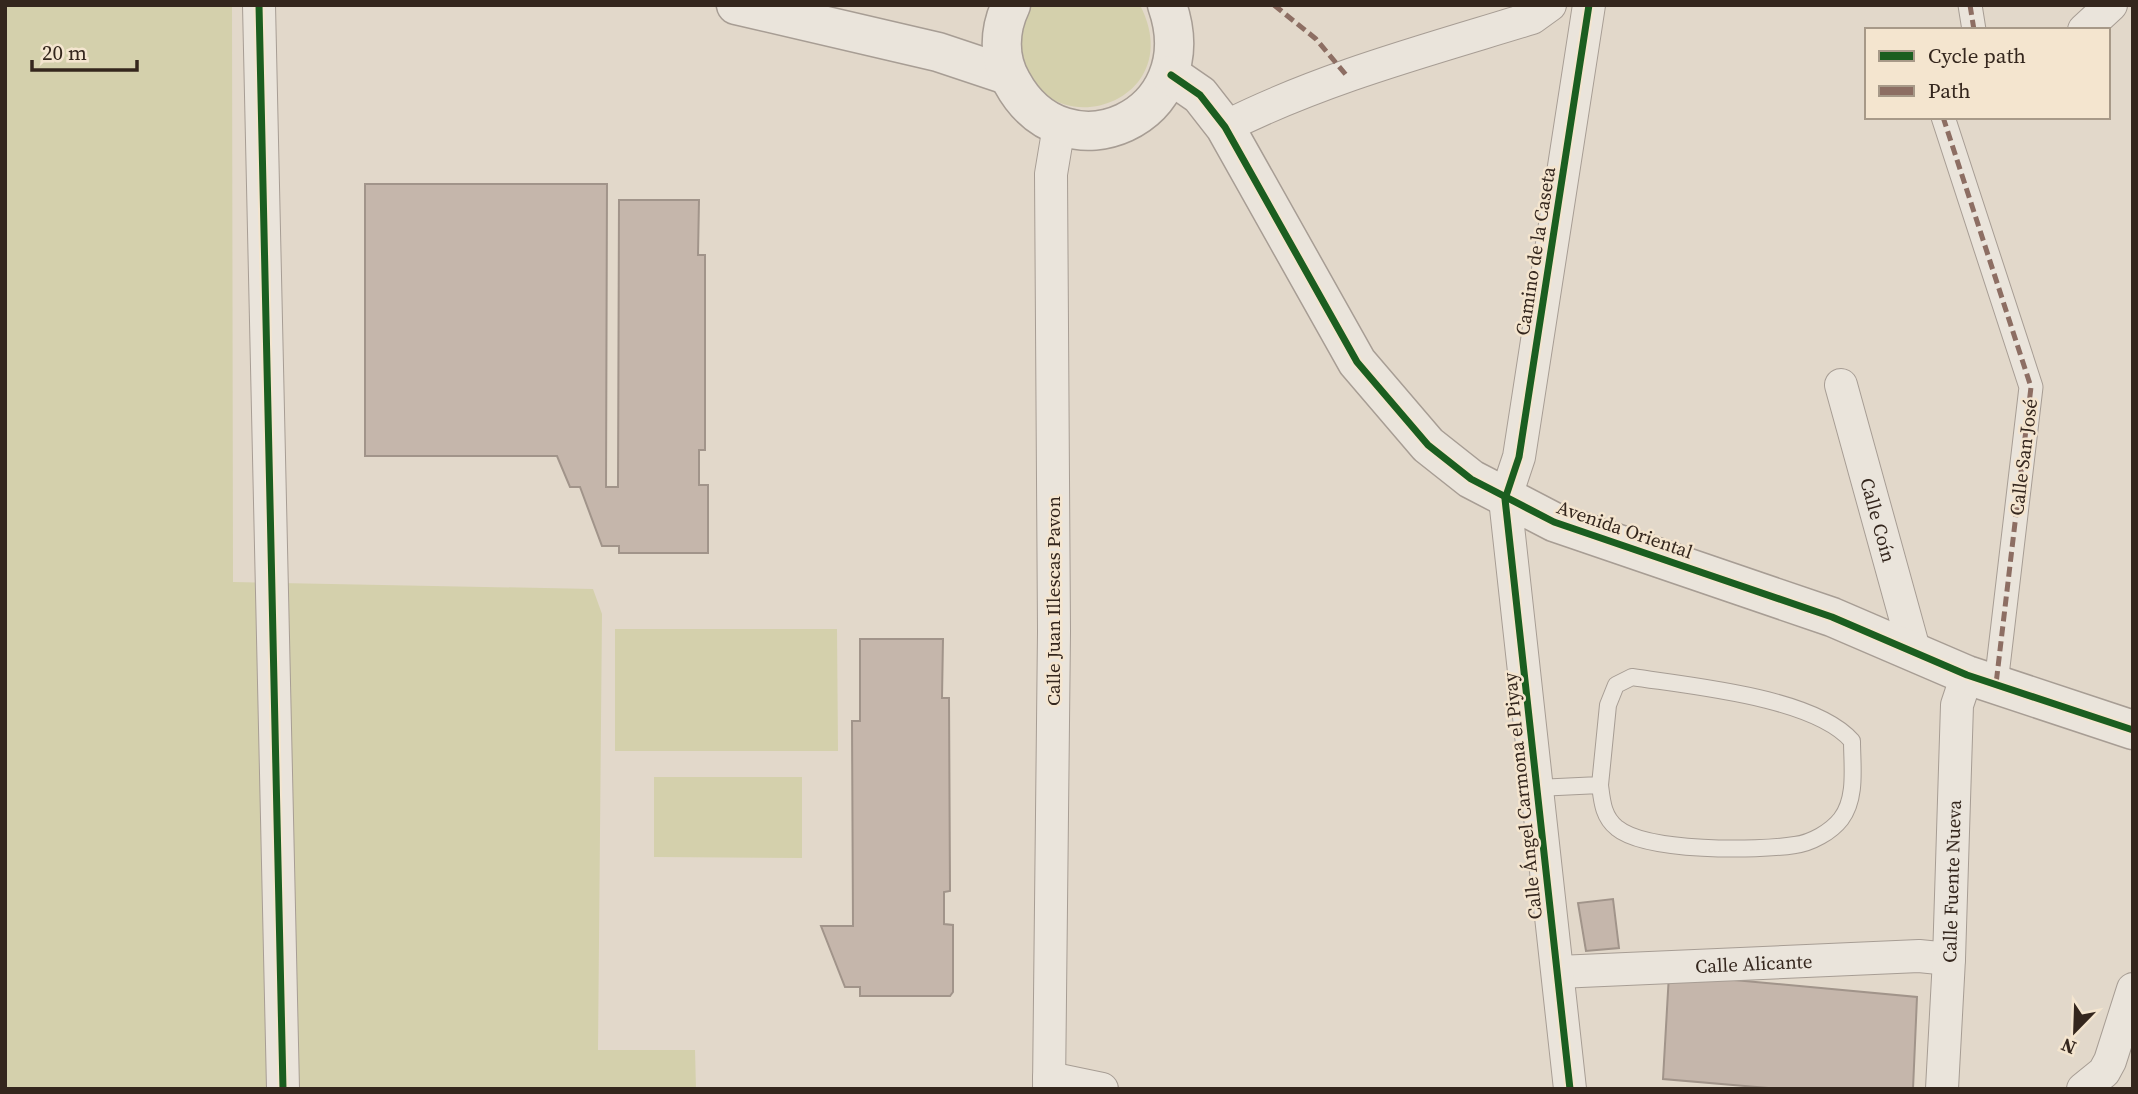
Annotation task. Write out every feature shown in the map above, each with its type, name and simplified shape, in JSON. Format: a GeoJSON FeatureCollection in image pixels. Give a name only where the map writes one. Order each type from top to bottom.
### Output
{"type":"FeatureCollection","features":[{"type":"Feature","properties":{"kind":"street"},"geometry":{"type":"LineString","coordinates":[[259,5],[283,1089]]}},
{"type":"Feature","properties":{"kind":"street"},"geometry":{"type":"LineString","coordinates":[[736,5],[938,52],[1007,75]]}},
{"type":"Feature","properties":{"kind":"street"},"geometry":{"type":"LineString","coordinates":[[1011,5],[1002,35],[1007,75],[1028,105],[1059,126],[1086,131],[1113,128],[1138,117],[1158,98],[1171,75],[1175,39],[1167,5]]}},
{"type":"Feature","properties":{"kind":"street"},"geometry":{"type":"LineString","coordinates":[[1225,127],[1260,109],[1375,66],[1532,18],[1550,5]]}},
{"type":"Feature","properties":{"kind":"street","name":"Camino de la Caseta"},"geometry":{"type":"LineString","coordinates":[[1505,499],[1519,457],[1589,5]]}},
{"type":"Feature","properties":{"kind":"street"},"geometry":{"type":"LineString","coordinates":[[1970,5],[1974,28]]}},
{"type":"Feature","properties":{"kind":"street"},"geometry":{"type":"LineString","coordinates":[[2086,28],[2112,5]]}},
{"type":"Feature","properties":{"kind":"street","name":"Avenida Oriental"},"geometry":{"type":"LineString","coordinates":[[1171,75],[1200,95],[1225,127],[1357,362],[1428,445],[1471,480],[1564,526],[1832,617],[1981,679],[2133,730]]}},
{"type":"Feature","properties":{"kind":"street","name":"Calle San José"},"geometry":{"type":"LineString","coordinates":[[1944,119],[2031,387],[1981,679]]}},
{"type":"Feature","properties":{"kind":"street","name":"Calle Juan Illescas Pavon"},"geometry":{"type":"LineString","coordinates":[[1049,1083],[1054,631],[1051,174],[1059,126]]}},
{"type":"Feature","properties":{"kind":"street","name":"Calle Coín"},"geometry":{"type":"LineString","coordinates":[[1841,385],[1915,653]]}},
{"type":"Feature","properties":{"kind":"street","name":"Calle Ángel Carmona el Piyay"},"geometry":{"type":"LineString","coordinates":[[1505,499],[1570,1089]]}},
{"type":"Feature","properties":{"kind":"street","name":"Calle Fuente Nueva"},"geometry":{"type":"LineString","coordinates":[[1942,1089],[1950,959],[1957,705],[1981,679]]}},
{"type":"Feature","properties":{"kind":"street","name":"Calle Alicante"},"geometry":{"type":"LineString","coordinates":[[1558,972],[1919,957],[1950,959]]}},
{"type":"Feature","properties":{"kind":"street"},"geometry":{"type":"LineString","coordinates":[[2083,1089],[2104,1072],[2121,1065],[2133,989]]}},
{"type":"Feature","properties":{"kind":"street"},"geometry":{"type":"LineString","coordinates":[[1049,1083],[1102,1089]]}},
{"type":"Feature","properties":{"kind":"lane"},"geometry":{"type":"LineString","coordinates":[[1632,677],[1749,696],[1829,722],[1852,741],[1853,788],[1843,818],[1828,832],[1797,845],[1702,848],[1640,840],[1616,828],[1604,812],[1600,785],[1608,705],[1616,685],[1632,677]]}},
{"type":"Feature","properties":{"kind":"lane"},"geometry":{"type":"LineString","coordinates":[[1537,788],[1600,785]]}},
{"type":"Feature","properties":{"kind":"shaded area"},"geometry":{"type":"Polygon","coordinates":[[[5,5],[232,5],[233,582],[593,589],[602,614],[598,1050],[695,1050],[696,1089],[5,1089],[5,5]]]}},
{"type":"Feature","properties":{"kind":"shaded area"},"geometry":{"type":"Polygon","coordinates":[[[1032,5],[1140,5],[1150,39],[1146,68],[1131,89],[1108,103],[1082,107],[1057,102],[1035,85],[1022,56],[1022,30],[1032,5]]]}},
{"type":"Feature","properties":{"kind":"shaded area"},"geometry":{"type":"Polygon","coordinates":[[[615,629],[837,629],[838,751],[615,751],[615,629]]]}},
{"type":"Feature","properties":{"kind":"shaded area"},"geometry":{"type":"Polygon","coordinates":[[[654,777],[802,777],[802,858],[654,857],[654,777]]]}},
{"type":"Feature","properties":{"kind":"building"},"geometry":{"type":"Polygon","coordinates":[[[365,184],[607,184],[606,487],[618,487],[619,200],[699,200],[698,255],[705,255],[705,450],[699,450],[699,485],[708,485],[708,553],[619,553],[619,546],[602,546],[580,487],[570,487],[557,456],[365,456],[365,184]]]}},
{"type":"Feature","properties":{"kind":"building"},"geometry":{"type":"Polygon","coordinates":[[[860,639],[943,639],[942,698],[949,698],[950,891],[944,892],[944,924],[953,925],[953,992],[950,996],[860,996],[860,987],[845,987],[821,926],[853,926],[852,721],[860,721],[860,639]]]}},
{"type":"Feature","properties":{"kind":"building"},"geometry":{"type":"Polygon","coordinates":[[[1613,899],[1619,948],[1586,951],[1578,903],[1613,899]]]}},
{"type":"Feature","properties":{"kind":"building"},"geometry":{"type":"Polygon","coordinates":[[[1669,974],[1917,997],[1913,1089],[1780,1089],[1663,1079],[1669,974]]]}},
{"type":"Feature","properties":{"kind":"marked path"},"geometry":{"type":"LineString","coordinates":[[1274,5],[1316,39],[1347,76]]}},
{"type":"Feature","properties":{"kind":"marked path"},"geometry":{"type":"LineString","coordinates":[[1970,5],[1974,28]]}},
{"type":"Feature","properties":{"kind":"marked path"},"geometry":{"type":"LineString","coordinates":[[1944,119],[2031,387],[1996,684]]}},
{"type":"Feature","properties":{"kind":"cycle path"},"geometry":{"type":"LineString","coordinates":[[259,5],[283,1089]]}},
{"type":"Feature","properties":{"kind":"cycle path"},"geometry":{"type":"LineString","coordinates":[[1570,1089],[1505,499],[1519,457],[1589,5]]}},
{"type":"Feature","properties":{"kind":"cycle path"},"geometry":{"type":"LineString","coordinates":[[1171,75],[1200,95],[1225,127],[1357,362],[1428,445],[1471,479],[1554,522],[1832,617],[1967,675],[2133,730]]}}]}
